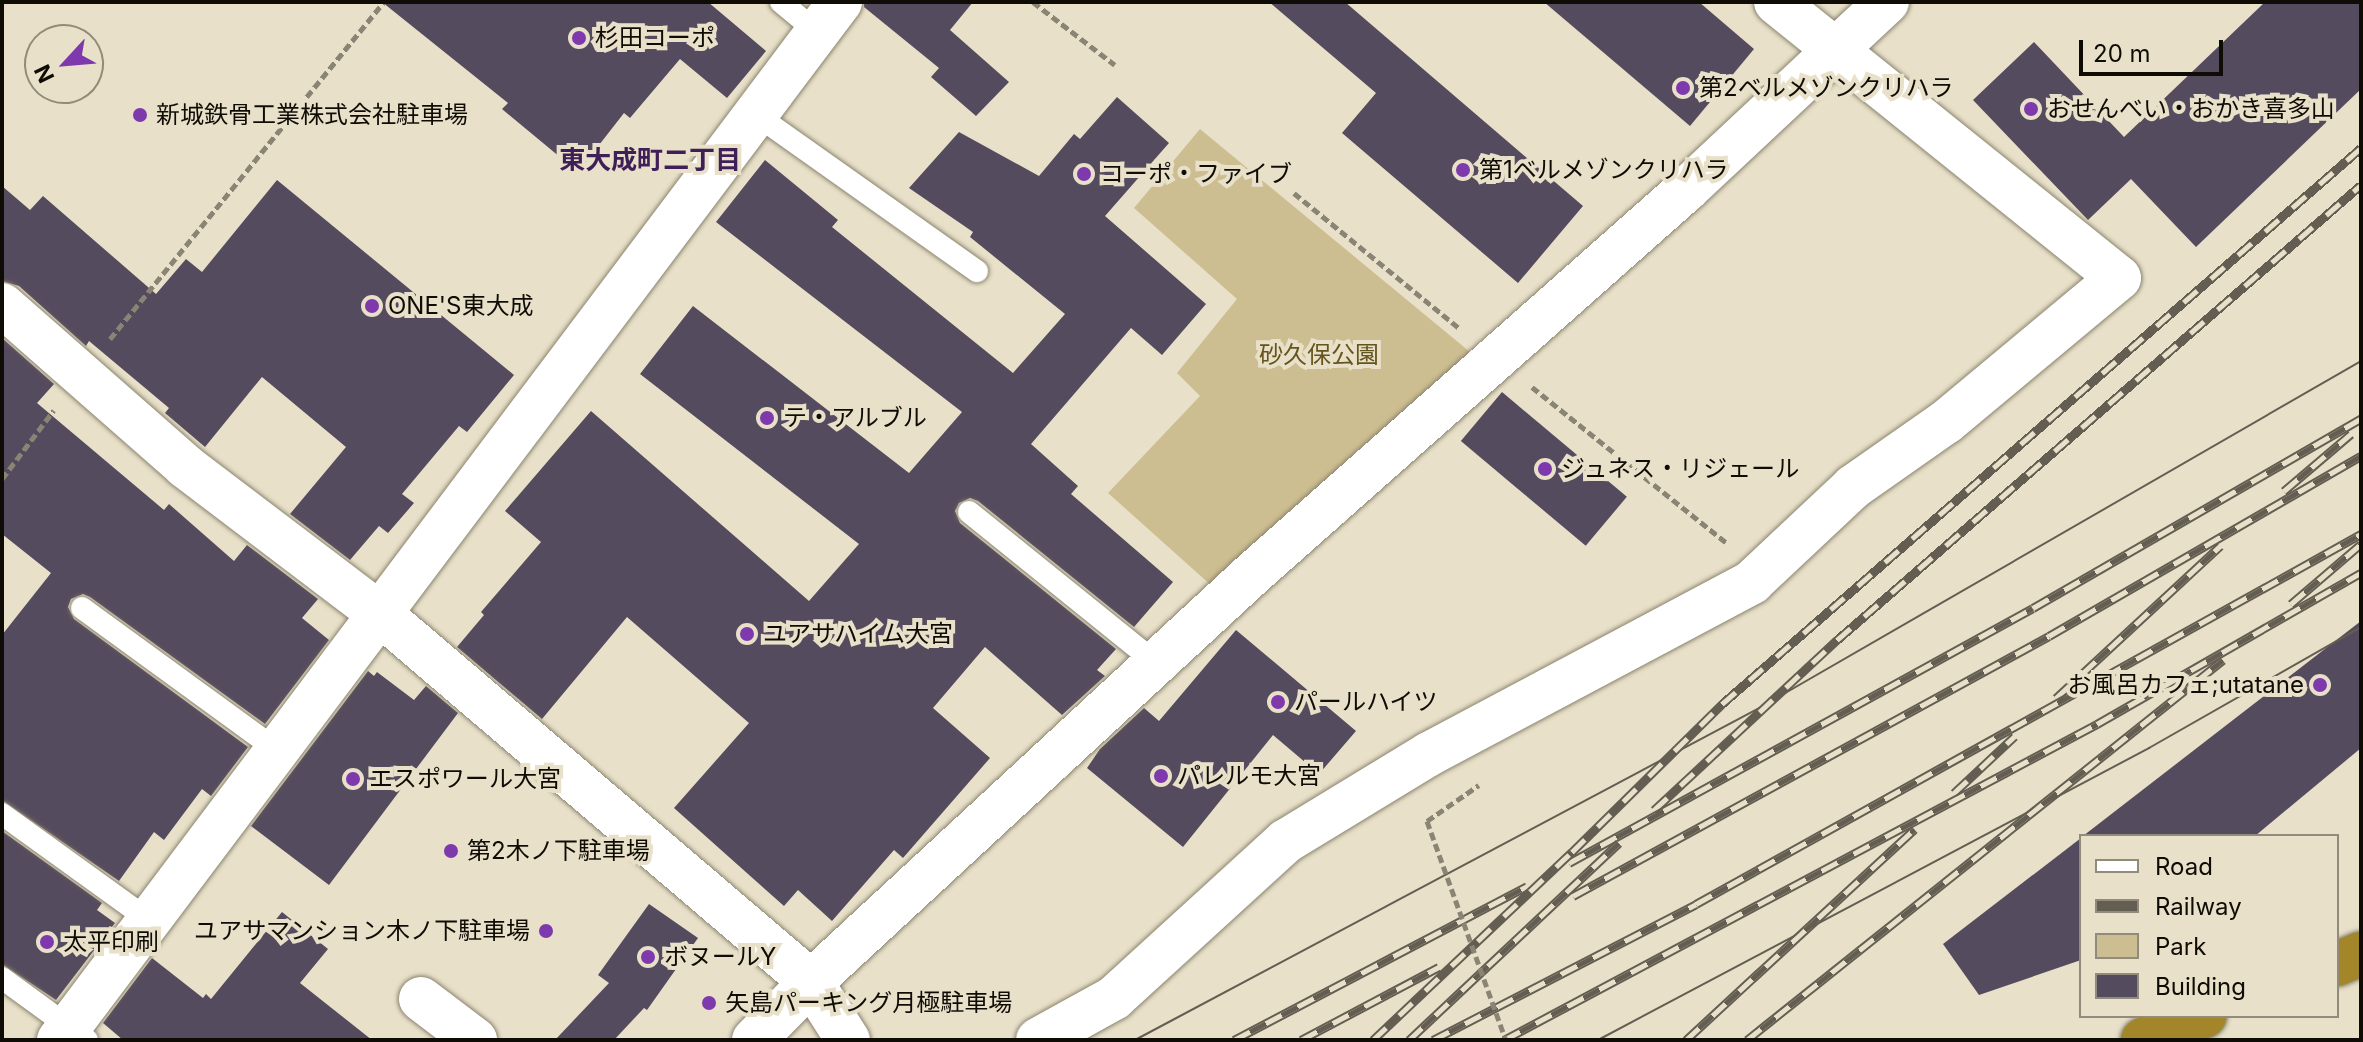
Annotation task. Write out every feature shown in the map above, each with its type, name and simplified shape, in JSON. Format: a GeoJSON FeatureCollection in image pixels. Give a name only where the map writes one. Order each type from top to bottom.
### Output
{"type":"FeatureCollection","features":[{"type":"Feature","properties":{"kind":"highway"},"geometry":{"type":"LineString","coordinates":[[2339,963],[2361,954]]}},
{"type":"Feature","properties":{"kind":"highway"},"geometry":{"type":"LineString","coordinates":[[2143,1040],[2199,1018]]}},
{"type":"Feature","properties":{"kind":"street"},"geometry":{"type":"LineString","coordinates":[[1038,1040],[1114,998],[1286,841],[1429,754],[1752,582],[1853,487],[1946,422],[2119,278],[1776,2]]}},
{"type":"Feature","properties":{"kind":"street"},"geometry":{"type":"LineString","coordinates":[[754,1040],[811,982],[1156,663],[1687,189],[1887,2]]}},
{"type":"Feature","properties":{"kind":"street"},"geometry":{"type":"LineString","coordinates":[[72,1035],[149,920],[828,17]]}},
{"type":"Feature","properties":{"kind":"street"},"geometry":{"type":"LineString","coordinates":[[2,305],[185,466],[379,613],[811,982],[848,1040]]}},
{"type":"Feature","properties":{"kind":"street"},"geometry":{"type":"LineString","coordinates":[[421,999],[475,1040]]}},
{"type":"Feature","properties":{"kind":"lane"},"geometry":{"type":"LineString","coordinates":[[781,2],[828,17]]}},
{"type":"Feature","properties":{"kind":"lane"},"geometry":{"type":"LineString","coordinates":[[755,114],[977,271]]}},
{"type":"Feature","properties":{"kind":"lane"},"geometry":{"type":"LineString","coordinates":[[969,512],[1156,663]]}},
{"type":"Feature","properties":{"kind":"lane"},"geometry":{"type":"LineString","coordinates":[[82,608],[277,750]]}},
{"type":"Feature","properties":{"kind":"lane"},"geometry":{"type":"LineString","coordinates":[[2,814],[149,920]]}},
{"type":"Feature","properties":{"kind":"lane"},"geometry":{"type":"LineString","coordinates":[[2,978],[72,1035]]}},
{"type":"Feature","properties":{"kind":"path"},"geometry":{"type":"LineString","coordinates":[[2,479],[81,374],[384,2]]}},
{"type":"Feature","properties":{"kind":"path"},"geometry":{"type":"LineString","coordinates":[[1033,2],[1115,65]]}},
{"type":"Feature","properties":{"kind":"path"},"geometry":{"type":"LineString","coordinates":[[1427,821],[1506,1040]]}},
{"type":"Feature","properties":{"kind":"green space","name":"砂久保公園"},"geometry":{"type":"Polygon","coordinates":[[[1200,129],[1470,352],[1213,587],[1108,493],[1200,396],[1177,373],[1237,299],[1134,208],[1200,129]]]}},
{"type":"Feature","properties":{"kind":"building"},"geometry":{"type":"Polygon","coordinates":[[[382,2],[708,2],[766,51],[727,98],[680,59],[630,118],[624,113],[578,172],[502,109],[508,103],[382,2]]]}},
{"type":"Feature","properties":{"kind":"building"},"geometry":{"type":"Polygon","coordinates":[[[864,2],[973,2],[950,30],[1009,82],[976,116],[931,77],[939,68],[864,7],[864,2]]]}},
{"type":"Feature","properties":{"kind":"building","name":"第1ベルメゾンクリハラ"},"geometry":{"type":"Polygon","coordinates":[[[1269,2],[1345,2],[1583,206],[1518,283],[1342,133],[1376,93],[1269,2]]]}},
{"type":"Feature","properties":{"kind":"building","name":"第2ベルメゾンクリハラ"},"geometry":{"type":"Polygon","coordinates":[[[1544,2],[1699,2],[1754,49],[1690,126],[1544,2]]]}},
{"type":"Feature","properties":{"kind":"building"},"geometry":{"type":"Polygon","coordinates":[[[2265,2],[2361,2],[2361,89],[2196,247],[2131,179],[2088,220],[1973,100],[2034,42],[2124,137],[2265,2]]]}},
{"type":"Feature","properties":{"kind":"building"},"geometry":{"type":"Polygon","coordinates":[[[1117,97],[1169,143],[1105,216],[1206,304],[1162,355],[1131,328],[1031,444],[1078,486],[1071,494],[1173,582],[1134,627],[978,501],[970,498],[959,503],[955,511],[960,523],[1116,649],[1097,670],[1105,676],[1062,715],[985,647],[933,708],[990,758],[903,858],[894,850],[832,921],[798,890],[784,906],[674,808],[749,723],[627,617],[542,719],[457,647],[484,615],[481,612],[541,542],[505,511],[591,411],[809,601],[859,544],[640,374],[693,306],[909,473],[962,412],[716,222],[765,160],[838,220],[832,227],[1013,373],[1065,314],[970,237],[973,232],[909,188],[959,132],[1039,176],[1074,134],[1080,139],[1117,97]]]}},
{"type":"Feature","properties":{"kind":"building"},"geometry":{"type":"Polygon","coordinates":[[[277,180],[514,375],[467,432],[459,426],[402,494],[414,503],[388,533],[379,526],[350,560],[290,514],[346,447],[262,377],[205,447],[165,413],[169,408],[89,341],[86,346],[19,286],[2,281],[2,186],[30,210],[43,196],[156,294],[186,259],[202,272],[277,180]]]}},
{"type":"Feature","properties":{"kind":"building"},"geometry":{"type":"Polygon","coordinates":[[[2,338],[54,384],[37,403],[164,510],[169,504],[234,561],[247,545],[318,599],[302,618],[329,640],[265,724],[90,597],[83,594],[71,599],[68,607],[74,619],[248,747],[211,796],[202,789],[164,840],[154,832],[119,881],[2,800],[2,635],[51,573],[2,534],[2,338]]]}},
{"type":"Feature","properties":{"kind":"building","name":"ジュネス・リジェール"},"geometry":{"type":"Polygon","coordinates":[[[1502,392],[1627,497],[1586,546],[1461,441],[1502,392]]]}},
{"type":"Feature","properties":{"kind":"building","name":"お風呂カフェ;utatane"},"geometry":{"type":"Polygon","coordinates":[[[2361,621],[2361,748],[2257,834],[2086,834],[2361,621]]]}},
{"type":"Feature","properties":{"kind":"building"},"geometry":{"type":"Polygon","coordinates":[[[1236,630],[1356,731],[1319,774],[1273,735],[1183,847],[1087,768],[1100,749],[1144,708],[1159,721],[1236,630]]]}},
{"type":"Feature","properties":{"kind":"building","name":"エスポワール大宮"},"geometry":{"type":"Polygon","coordinates":[[[368,671],[374,676],[377,672],[414,700],[426,686],[458,713],[329,885],[251,826],[368,671]]]}},
{"type":"Feature","properties":{"kind":"building"},"geometry":{"type":"Polygon","coordinates":[[[2,831],[102,903],[97,910],[115,923],[56,1000],[2,964],[2,831]]]}},
{"type":"Feature","properties":{"kind":"building"},"geometry":{"type":"Polygon","coordinates":[[[2079,840],[2079,961],[1979,995],[1943,944],[2079,840]]]}},
{"type":"Feature","properties":{"kind":"building","name":"ボヌールY"},"geometry":{"type":"Polygon","coordinates":[[[649,904],[698,938],[647,1010],[644,1008],[614,1040],[555,1040],[609,983],[598,975],[649,904]]]}},
{"type":"Feature","properties":{"kind":"building"},"geometry":{"type":"Polygon","coordinates":[[[282,912],[328,949],[300,983],[372,1040],[123,1040],[103,1023],[152,958],[203,998],[206,994],[211,999],[282,912]]]}},
{"type":"Feature","properties":{"kind":"tram line"},"geometry":{"type":"LineString","coordinates":[[1135,1040],[1761,707],[2361,361]]}},
{"type":"Feature","properties":{"kind":"tram line"},"geometry":{"type":"LineString","coordinates":[[1598,1040],[2149,748],[2361,627]]}},
{"type":"Feature","properties":{"kind":"railway"},"geometry":{"type":"LineString","coordinates":[[1373,1040],[1572,852],[1722,704],[2361,148]]}},
{"type":"Feature","properties":{"kind":"railway"},"geometry":{"type":"LineString","coordinates":[[1654,810],[1837,640],[2361,185]]}},
{"type":"Feature","properties":{"kind":"railway"},"geometry":{"type":"LineString","coordinates":[[1569,863],[2033,608],[2361,419]]}},
{"type":"Feature","properties":{"kind":"railway"},"geometry":{"type":"LineString","coordinates":[[2284,491],[2351,434]]}},
{"type":"Feature","properties":{"kind":"railway"},"geometry":{"type":"LineString","coordinates":[[1573,896],[2049,636],[2361,456]]}},
{"type":"Feature","properties":{"kind":"railway"},"geometry":{"type":"LineString","coordinates":[[1433,1040],[1696,904],[2361,534]]}},
{"type":"Feature","properties":{"kind":"railway"},"geometry":{"type":"LineString","coordinates":[[2291,604],[2361,544]]}},
{"type":"Feature","properties":{"kind":"railway"},"geometry":{"type":"LineString","coordinates":[[2056,698],[2220,546]]}},
{"type":"Feature","properties":{"kind":"railway"},"geometry":{"type":"LineString","coordinates":[[1504,1040],[2097,724],[2361,573]]}},
{"type":"Feature","properties":{"kind":"railway"},"geometry":{"type":"LineString","coordinates":[[1747,1040],[2223,660]]}},
{"type":"Feature","properties":{"kind":"railway"},"geometry":{"type":"LineString","coordinates":[[1954,793],[2015,736]]}},
{"type":"Feature","properties":{"kind":"railway"},"geometry":{"type":"LineString","coordinates":[[1686,1040],[1915,829]]}},
{"type":"Feature","properties":{"kind":"railway"},"geometry":{"type":"LineString","coordinates":[[1409,1040],[1619,843]]}},
{"type":"Feature","properties":{"kind":"railway"},"geometry":{"type":"LineString","coordinates":[[1234,1040],[1527,886]]}},
{"type":"Feature","properties":{"kind":"railway"},"geometry":{"type":"LineString","coordinates":[[1301,1040],[1439,967]]}},
{"type":"Feature","properties":{"kind":"place","name":"杉田コーポ"},"geometry":{"type":"Point","coordinates":[579,38]}},
{"type":"Feature","properties":{"kind":"place","name":"第2ベルメゾンクリハラ"},"geometry":{"type":"Point","coordinates":[1683,88]}},
{"type":"Feature","properties":{"kind":"place","name":"おせんべい・おかき喜多山"},"geometry":{"type":"Point","coordinates":[2031,109]}},
{"type":"Feature","properties":{"kind":"place","name":"新城鉄骨工業株式会社駐車場"},"geometry":{"type":"Point","coordinates":[140,115]}},
{"type":"Feature","properties":{"kind":"place","name":"第1ベルメゾンクリハラ"},"geometry":{"type":"Point","coordinates":[1463,170]}},
{"type":"Feature","properties":{"kind":"place","name":"コーポ・ファイブ"},"geometry":{"type":"Point","coordinates":[1084,174]}},
{"type":"Feature","properties":{"kind":"place","name":"ONE'S東大成"},"geometry":{"type":"Point","coordinates":[372,306]}},
{"type":"Feature","properties":{"kind":"place","name":"テ・アルブル"},"geometry":{"type":"Point","coordinates":[767,418]}},
{"type":"Feature","properties":{"kind":"place","name":"ジュネス・リジェール"},"geometry":{"type":"Point","coordinates":[1545,469]}},
{"type":"Feature","properties":{"kind":"place","name":"ユアサハイム大宮"},"geometry":{"type":"Point","coordinates":[747,634]}},
{"type":"Feature","properties":{"kind":"place","name":"お風呂カフェ;utatane"},"geometry":{"type":"Point","coordinates":[2320,685]}},
{"type":"Feature","properties":{"kind":"place","name":"パールハイツ"},"geometry":{"type":"Point","coordinates":[1278,702]}},
{"type":"Feature","properties":{"kind":"place","name":"パレルモ大宮"},"geometry":{"type":"Point","coordinates":[1161,776]}},
{"type":"Feature","properties":{"kind":"place","name":"エスポワール大宮"},"geometry":{"type":"Point","coordinates":[353,779]}},
{"type":"Feature","properties":{"kind":"place","name":"第2木ノ下駐車場"},"geometry":{"type":"Point","coordinates":[451,851]}},
{"type":"Feature","properties":{"kind":"place","name":"ユアサマンション木ノ下駐車場"},"geometry":{"type":"Point","coordinates":[546,931]}},
{"type":"Feature","properties":{"kind":"place","name":"太平印刷"},"geometry":{"type":"Point","coordinates":[47,942]}},
{"type":"Feature","properties":{"kind":"place","name":"ボヌールY"},"geometry":{"type":"Point","coordinates":[648,957]}},
{"type":"Feature","properties":{"kind":"place","name":"矢島パーキング月極駐車場"},"geometry":{"type":"Point","coordinates":[709,1003]}},
{"type":"Feature","properties":{"kind":"district","name":"東大成町二丁目"},"geometry":{"type":"Point","coordinates":[650,160]}}]}
